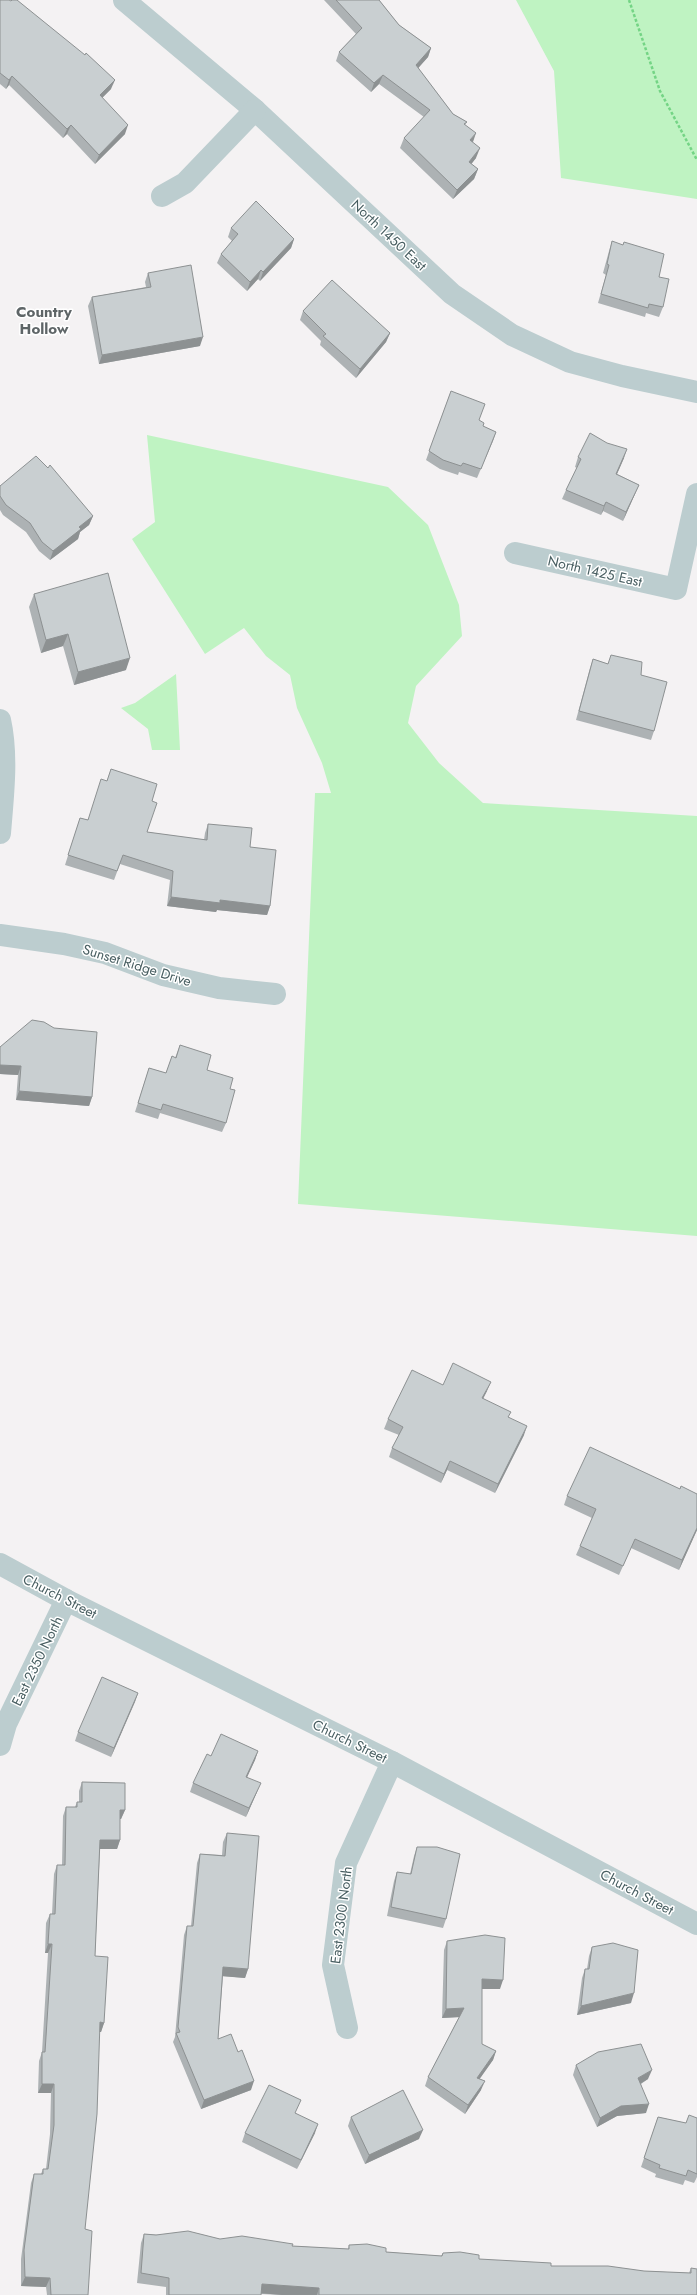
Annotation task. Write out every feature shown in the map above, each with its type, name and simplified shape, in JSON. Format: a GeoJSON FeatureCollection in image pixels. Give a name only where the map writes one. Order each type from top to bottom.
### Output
{"type":"FeatureCollection","features":[{"type":"Feature","properties":{"kind":"street","name":"North 1450 East"},"geometry":{"type":"LineString","coordinates":[[124,0],[255,110],[452,294],[512,335],[570,362],[622,376],[697,392]]}},
{"type":"Feature","properties":{"kind":"street"},"geometry":{"type":"LineString","coordinates":[[162,196],[185,183],[255,110]]}},
{"type":"Feature","properties":{"kind":"street","name":"North 1425 East"},"geometry":{"type":"LineString","coordinates":[[515,553],[676,589],[697,494]]}},
{"type":"Feature","properties":{"kind":"street"},"geometry":{"type":"LineString","coordinates":[[0,720],[3,734],[3,797],[0,833]]}},
{"type":"Feature","properties":{"kind":"street","name":"Sunset Ridge Drive"},"geometry":{"type":"LineString","coordinates":[[0,935],[64,944],[105,953],[164,975],[219,988],[275,994]]}},
{"type":"Feature","properties":{"kind":"street","name":"Church Street"},"geometry":{"type":"LineString","coordinates":[[0,1564],[66,1600],[392,1762],[697,1924]]}},
{"type":"Feature","properties":{"kind":"street","name":"East 2350 North"},"geometry":{"type":"LineString","coordinates":[[0,1745],[6,1724],[66,1600]]}},
{"type":"Feature","properties":{"kind":"street","name":"East 2300 North"},"geometry":{"type":"LineString","coordinates":[[347,2028],[333,1965],[346,1863],[392,1762]]}},
{"type":"Feature","properties":{"kind":"path"},"geometry":{"type":"LineString","coordinates":[[629,0],[660,91],[697,160]]}},
{"type":"Feature","properties":{"kind":"green space"},"geometry":{"type":"Polygon","coordinates":[[[516,0],[697,0],[697,199],[561,178],[554,71],[516,0]]]}},
{"type":"Feature","properties":{"kind":"green space"},"geometry":{"type":"Polygon","coordinates":[[[147,435],[388,487],[428,525],[459,605],[462,636],[416,686],[408,723],[439,763],[483,803],[697,816],[697,1236],[298,1204],[315,793],[331,793],[322,763],[297,708],[290,675],[266,656],[244,628],[205,654],[132,539],[155,522],[147,435]]]}},
{"type":"Feature","properties":{"kind":"green space"},"geometry":{"type":"Polygon","coordinates":[[[176,674],[180,750],[152,750],[148,729],[121,708],[135,703],[176,674]]]}},
{"type":"Feature","properties":{"kind":"building"},"geometry":{"type":"Polygon","coordinates":[[[0,0],[17,0],[85,55],[86,53],[115,80],[100,95],[128,125],[99,155],[71,125],[67,129],[12,76],[9,80],[0,73],[0,0]]]}},
{"type":"Feature","properties":{"kind":"building"},"geometry":{"type":"Polygon","coordinates":[[[336,0],[379,0],[399,25],[431,48],[416,65],[453,114],[467,122],[464,124],[476,133],[470,140],[480,148],[469,162],[478,169],[457,190],[404,138],[430,110],[383,75],[374,83],[339,52],[362,28],[336,0]]]}},
{"type":"Feature","properties":{"kind":"building"},"geometry":{"type":"Polygon","coordinates":[[[256,201],[294,239],[263,272],[261,270],[250,282],[221,254],[238,234],[231,228],[256,201]]]}},
{"type":"Feature","properties":{"kind":"building"},"geometry":{"type":"Polygon","coordinates":[[[612,241],[623,245],[624,242],[664,254],[659,277],[669,279],[663,307],[649,304],[648,308],[601,294],[609,265],[607,264],[612,241]]]}},
{"type":"Feature","properties":{"kind":"building"},"geometry":{"type":"Polygon","coordinates":[[[191,265],[203,337],[102,355],[92,297],[151,287],[148,273],[191,265]]]}},
{"type":"Feature","properties":{"kind":"building"},"geometry":{"type":"Polygon","coordinates":[[[332,280],[390,333],[360,369],[323,336],[326,334],[303,311],[332,280]]]}},
{"type":"Feature","properties":{"kind":"building"},"geometry":{"type":"Polygon","coordinates":[[[451,391],[485,404],[479,420],[484,423],[483,426],[496,432],[481,469],[463,463],[461,466],[443,460],[429,451],[451,391]]]}},
{"type":"Feature","properties":{"kind":"building"},"geometry":{"type":"Polygon","coordinates":[[[590,433],[607,443],[627,449],[616,474],[639,485],[626,512],[606,502],[604,506],[566,490],[581,459],[578,457],[590,433]]]}},
{"type":"Feature","properties":{"kind":"building"},"geometry":{"type":"Polygon","coordinates":[[[36,456],[48,468],[50,465],[93,516],[79,527],[81,529],[53,551],[42,542],[30,523],[6,505],[0,496],[0,486],[36,456]]]}},
{"type":"Feature","properties":{"kind":"building"},"geometry":{"type":"Polygon","coordinates":[[[108,573],[130,658],[78,672],[68,634],[46,640],[34,594],[108,573]]]}},
{"type":"Feature","properties":{"kind":"building"},"geometry":{"type":"Polygon","coordinates":[[[611,655],[642,662],[641,675],[667,682],[654,731],[579,711],[593,659],[608,664],[611,655]]]}},
{"type":"Feature","properties":{"kind":"building"},"geometry":{"type":"Polygon","coordinates":[[[111,769],[157,784],[152,801],[157,803],[147,832],[207,840],[208,824],[252,828],[250,847],[276,850],[270,906],[220,900],[220,903],[171,897],[173,871],[123,855],[117,871],[68,855],[80,818],[88,820],[101,779],[107,781],[111,769]]]}},
{"type":"Feature","properties":{"kind":"building"},"geometry":{"type":"Polygon","coordinates":[[[32,1020],[44,1022],[54,1028],[97,1032],[92,1097],[19,1091],[21,1066],[0,1065],[0,1047],[32,1020]]]}},
{"type":"Feature","properties":{"kind":"building"},"geometry":{"type":"Polygon","coordinates":[[[180,1045],[211,1055],[207,1070],[233,1078],[230,1089],[235,1090],[226,1123],[163,1104],[161,1110],[138,1103],[149,1068],[166,1073],[172,1056],[176,1058],[180,1045]]]}},
{"type":"Feature","properties":{"kind":"building"},"geometry":{"type":"Polygon","coordinates":[[[453,1363],[491,1382],[482,1398],[511,1412],[508,1417],[527,1426],[498,1484],[450,1461],[444,1474],[392,1448],[403,1427],[388,1419],[412,1370],[443,1385],[453,1363]]]}},
{"type":"Feature","properties":{"kind":"building"},"geometry":{"type":"Polygon","coordinates":[[[590,1447],[680,1489],[681,1486],[697,1494],[697,1528],[682,1560],[635,1539],[623,1566],[580,1546],[596,1509],[567,1496],[590,1447]]]}},
{"type":"Feature","properties":{"kind":"building"},"geometry":{"type":"Polygon","coordinates":[[[102,1677],[138,1693],[114,1748],[78,1732],[102,1677]]]}},
{"type":"Feature","properties":{"kind":"building"},"geometry":{"type":"Polygon","coordinates":[[[221,1734],[258,1751],[246,1777],[261,1783],[249,1808],[193,1783],[207,1754],[211,1756],[221,1734]]]}},
{"type":"Feature","properties":{"kind":"building"},"geometry":{"type":"Polygon","coordinates":[[[82,1782],[125,1783],[125,1810],[120,1810],[120,1840],[100,1840],[95,1956],[108,1957],[104,2023],[100,2022],[97,2114],[85,2229],[92,2231],[88,2295],[51,2295],[50,2278],[25,2277],[24,2250],[34,2174],[43,2174],[43,2169],[48,2169],[54,2125],[54,2084],[42,2084],[42,2052],[45,2052],[52,1944],[48,1944],[50,1914],[55,1914],[57,1865],[65,1865],[66,1807],[77,1807],[77,1802],[82,1802],[82,1782]]]}},
{"type":"Feature","properties":{"kind":"building"},"geometry":{"type":"Polygon","coordinates":[[[227,1833],[259,1836],[248,1969],[223,1967],[218,2039],[231,2034],[238,2052],[242,2050],[254,2081],[204,2100],[176,2033],[180,2032],[178,2027],[187,1926],[193,1926],[200,1854],[225,1856],[227,1833]]]}},
{"type":"Feature","properties":{"kind":"building"},"geometry":{"type":"Polygon","coordinates":[[[417,1847],[437,1847],[460,1854],[446,1919],[391,1907],[397,1872],[411,1874],[417,1847]]]}},
{"type":"Feature","properties":{"kind":"building"},"geometry":{"type":"Polygon","coordinates":[[[485,1935],[505,1938],[503,1980],[482,1979],[482,2044],[496,2051],[477,2078],[485,2081],[468,2105],[428,2077],[464,2008],[446,2009],[447,1941],[485,1935]]]}},
{"type":"Feature","properties":{"kind":"building"},"geometry":{"type":"Polygon","coordinates":[[[613,1943],[638,1950],[634,1993],[581,2006],[585,1969],[589,1969],[592,1947],[613,1943]]]}},
{"type":"Feature","properties":{"kind":"building"},"geometry":{"type":"Polygon","coordinates":[[[641,2044],[652,2070],[638,2078],[649,2104],[621,2106],[600,2118],[576,2065],[598,2052],[641,2044]]]}},
{"type":"Feature","properties":{"kind":"building"},"geometry":{"type":"Polygon","coordinates":[[[269,2085],[301,2100],[295,2113],[318,2124],[301,2160],[245,2133],[269,2085]]]}},
{"type":"Feature","properties":{"kind":"building"},"geometry":{"type":"Polygon","coordinates":[[[403,2090],[423,2130],[369,2155],[351,2117],[403,2090]]]}},
{"type":"Feature","properties":{"kind":"building"},"geometry":{"type":"Polygon","coordinates":[[[689,2115],[697,2118],[697,2174],[688,2170],[686,2176],[659,2168],[660,2165],[644,2158],[658,2117],[686,2123],[689,2115]]]}},
{"type":"Feature","properties":{"kind":"building"},"geometry":{"type":"Polygon","coordinates":[[[188,2231],[220,2239],[242,2236],[293,2244],[292,2246],[349,2249],[349,2245],[367,2244],[386,2248],[386,2252],[442,2256],[443,2253],[460,2252],[479,2255],[479,2259],[551,2263],[551,2266],[608,2266],[644,2271],[691,2273],[691,2268],[697,2269],[697,2295],[319,2295],[319,2288],[262,2284],[261,2295],[169,2295],[169,2278],[141,2273],[144,2234],[156,2235],[188,2231]]]}},
{"type":"Feature","properties":{"kind":"district","name":"Country Hollow"},"geometry":{"type":"Point","coordinates":[44,320]}}]}
